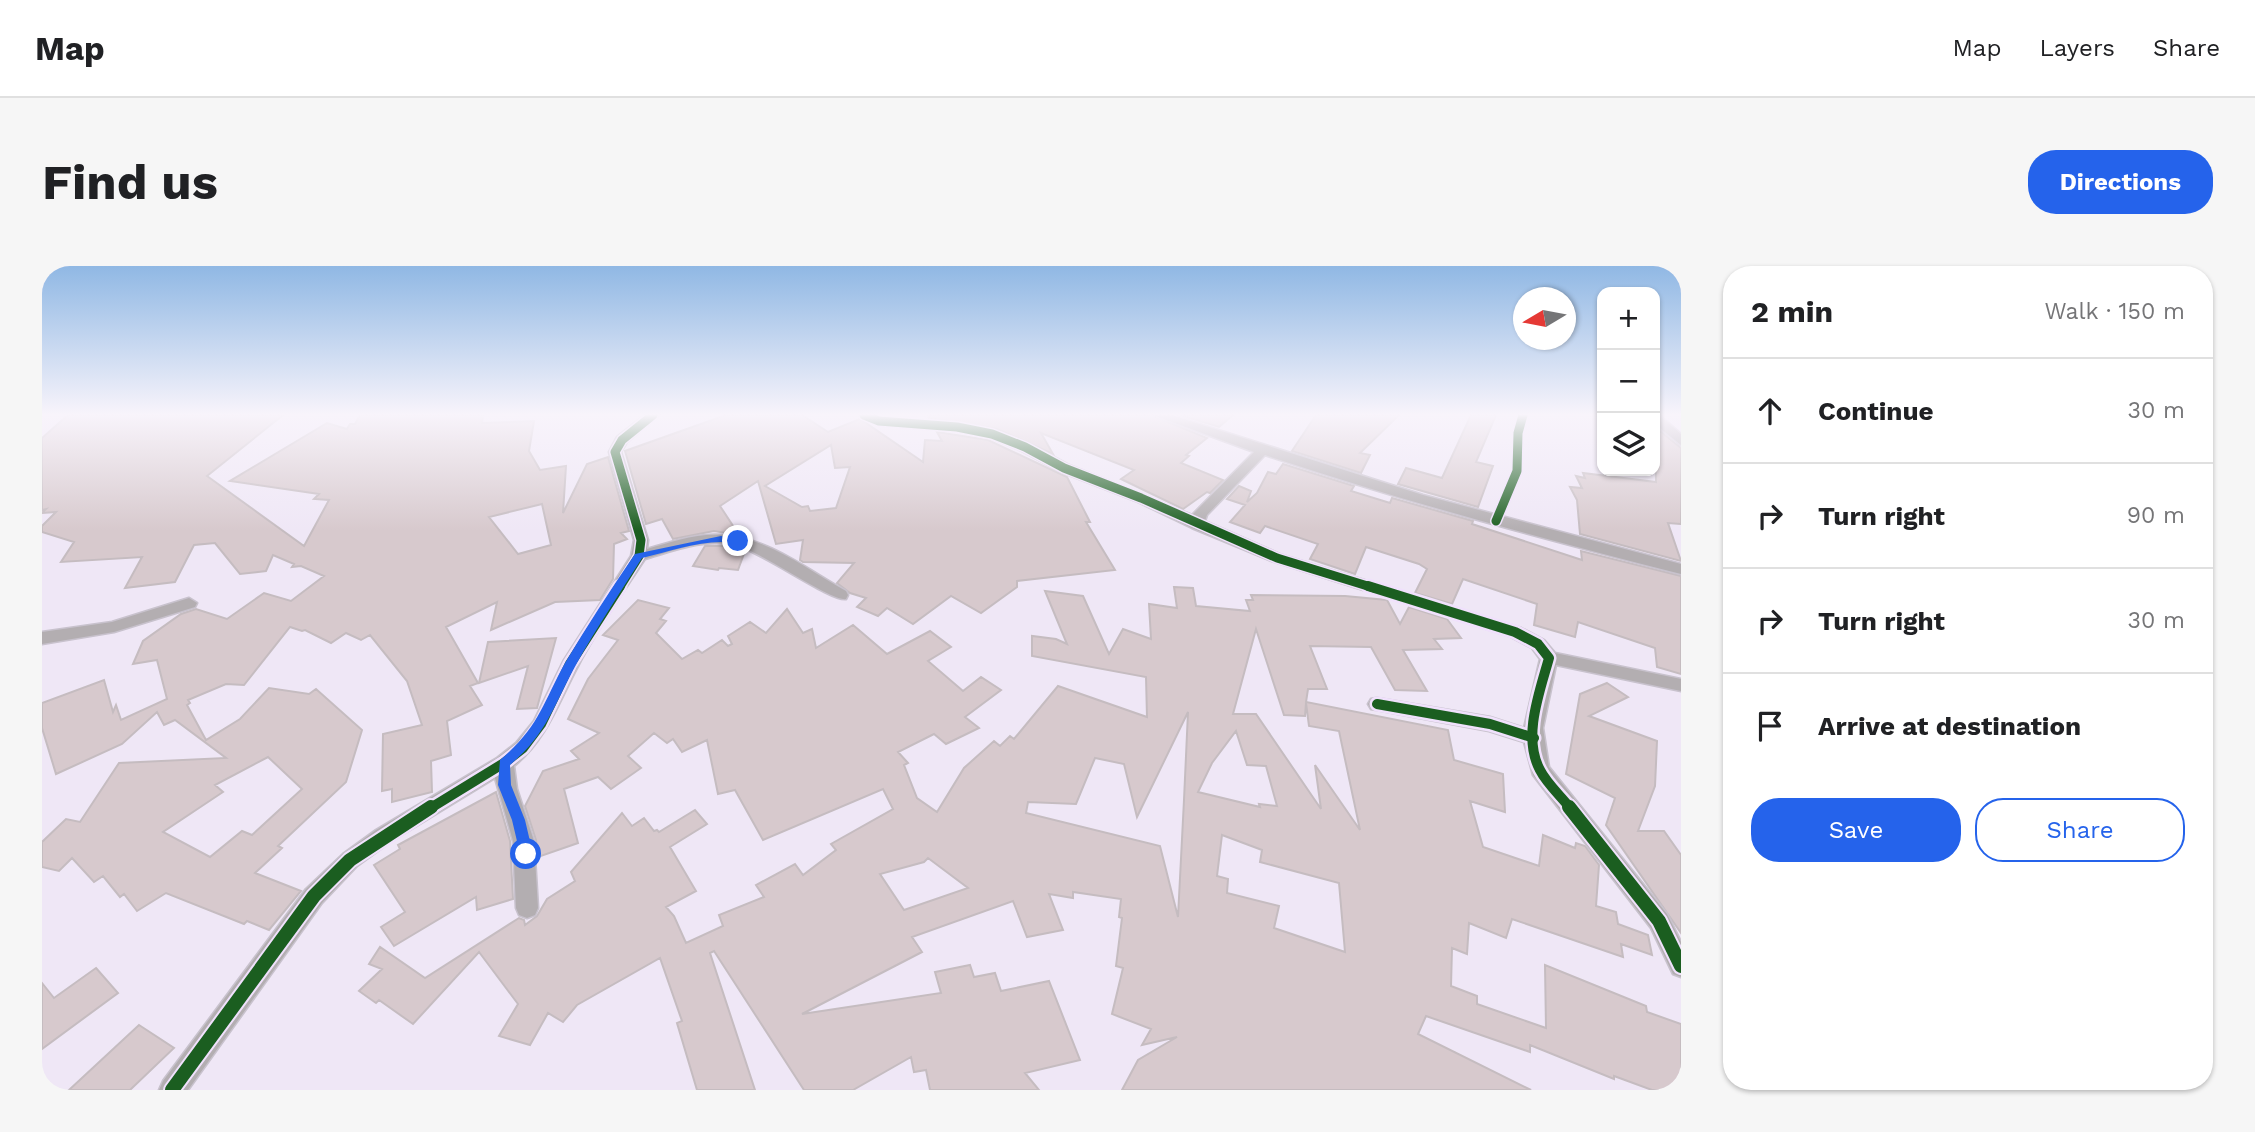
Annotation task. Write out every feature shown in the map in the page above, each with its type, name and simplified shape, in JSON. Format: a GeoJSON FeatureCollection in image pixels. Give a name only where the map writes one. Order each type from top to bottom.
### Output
{"type":"FeatureCollection","features":[{"type":"Feature","properties":{"kind":"street"},"geometry":{"type":"LineString","coordinates":[[173,1090],[314,896],[350,860],[383,836],[504,763],[523,747],[541,724],[576,654],[639,556],[641,540],[615,453]]}},
{"type":"Feature","properties":{"kind":"street"},"geometry":{"type":"LineString","coordinates":[[1036,453],[1277,558],[1515,632],[1538,644],[1549,658],[1681,685]]}},
{"type":"Feature","properties":{"kind":"street"},"geometry":{"type":"LineString","coordinates":[[1197,525],[1200,514],[1260,453]]}},
{"type":"Feature","properties":{"kind":"street"},"geometry":{"type":"LineString","coordinates":[[1266,453],[1496,521],[1681,569]]}},
{"type":"Feature","properties":{"kind":"street"},"geometry":{"type":"LineString","coordinates":[[639,556],[721,539],[738,541],[764,552],[840,595]]}},
{"type":"Feature","properties":{"kind":"street"},"geometry":{"type":"LineString","coordinates":[[42,638],[114,626],[189,603]]}},
{"type":"Feature","properties":{"kind":"street"},"geometry":{"type":"LineString","coordinates":[[1549,658],[1535,711],[1533,754],[1549,785],[1659,921],[1681,966]]}},
{"type":"Feature","properties":{"kind":"street"},"geometry":{"type":"LineString","coordinates":[[1377,704],[1490,723],[1534,738]]}},
{"type":"Feature","properties":{"kind":"street"},"geometry":{"type":"LineString","coordinates":[[504,763],[505,785],[519,820],[526,854],[527,908]]}},
{"type":"Feature","properties":{"kind":"lane"},"geometry":{"type":"LineString","coordinates":[[1496,521],[1518,466],[1518,453]]}},
{"type":"Feature","properties":{"kind":"building"},"geometry":{"type":"Polygon","coordinates":[[[42,453],[235,453],[207,476],[304,546],[329,500],[314,499],[319,494],[230,481],[276,453],[530,453],[540,470],[566,466],[563,513],[587,464],[608,457],[629,531],[621,533],[627,539],[614,544],[613,579],[600,600],[555,602],[491,630],[497,602],[446,627],[478,683],[470,686],[482,705],[447,721],[451,755],[431,761],[432,792],[392,802],[392,789],[382,791],[383,734],[422,725],[407,681],[370,635],[361,640],[346,633],[331,643],[305,630],[290,627],[244,685],[226,684],[188,700],[190,703],[187,705],[206,740],[240,719],[269,688],[309,694],[316,689],[362,730],[346,782],[278,846],[282,848],[255,873],[301,891],[269,930],[247,921],[244,924],[166,893],[137,911],[124,894],[120,897],[103,876],[94,882],[72,858],[59,871],[42,867],[42,842],[66,819],[80,822],[119,763],[226,758],[175,720],[164,725],[157,712],[122,744],[56,774],[42,728],[42,703],[104,680],[113,712],[116,705],[121,720],[167,699],[157,660],[133,664],[143,641],[181,614],[196,609],[227,619],[264,593],[291,601],[324,576],[301,566],[292,567],[294,564],[273,555],[266,571],[240,574],[215,543],[194,545],[175,582],[125,588],[142,557],[61,562],[74,542],[42,532],[42,526],[56,512],[42,513],[46,509],[42,510],[42,453]],[[542,504],[489,517],[518,554],[551,545],[542,504]],[[268,757],[215,785],[223,792],[163,832],[210,857],[242,831],[252,835],[302,789],[268,757]]]}},
{"type":"Feature","properties":{"kind":"building"},"geometry":{"type":"Polygon","coordinates":[[[626,453],[817,453],[765,486],[802,507],[808,506],[810,511],[836,508],[850,467],[835,468],[832,453],[910,453],[923,462],[924,453],[1017,453],[1067,477],[1090,522],[1086,522],[1115,570],[1017,581],[1017,587],[981,613],[951,596],[913,624],[887,608],[878,616],[857,607],[866,598],[850,593],[837,583],[854,563],[803,562],[800,560],[803,540],[776,544],[758,481],[720,506],[739,535],[714,531],[673,539],[662,519],[646,524],[626,453]]]}},
{"type":"Feature","properties":{"kind":"building"},"geometry":{"type":"Polygon","coordinates":[[[1092,453],[1188,453],[1186,455],[1189,456],[1181,463],[1223,480],[1210,493],[1207,492],[1183,509],[1121,479],[1134,470],[1092,453]]]}},
{"type":"Feature","properties":{"kind":"building"},"geometry":{"type":"Polygon","coordinates":[[[1300,453],[1370,455],[1361,473],[1300,453]]]}},
{"type":"Feature","properties":{"kind":"building"},"geometry":{"type":"Polygon","coordinates":[[[1453,453],[1480,453],[1476,462],[1493,466],[1478,507],[1398,484],[1406,468],[1442,478],[1453,453]]]}},
{"type":"Feature","properties":{"kind":"building"},"geometry":{"type":"Polygon","coordinates":[[[1660,453],[1681,453],[1681,524],[1668,523],[1681,561],[1580,534],[1577,500],[1570,487],[1582,488],[1576,476],[1585,478],[1583,473],[1656,482],[1656,476],[1660,476],[1660,453]]]}},
{"type":"Feature","properties":{"kind":"building"},"geometry":{"type":"Polygon","coordinates":[[[1283,464],[1354,486],[1351,491],[1390,503],[1392,498],[1473,521],[1472,524],[1582,560],[1581,551],[1681,576],[1681,674],[1657,667],[1655,648],[1578,622],[1575,637],[1534,625],[1537,604],[1463,579],[1452,604],[1415,593],[1427,569],[1419,564],[1366,547],[1355,574],[1310,559],[1318,544],[1265,526],[1260,533],[1230,522],[1245,505],[1227,499],[1239,486],[1251,491],[1247,502],[1257,493],[1268,472],[1276,474],[1283,464]]]}},
{"type":"Feature","properties":{"kind":"building"},"geometry":{"type":"Polygon","coordinates":[[[705,546],[723,546],[745,551],[738,570],[693,566],[705,546]]]}},
{"type":"Feature","properties":{"kind":"building"},"geometry":{"type":"Polygon","coordinates":[[[1174,587],[1193,588],[1196,606],[1250,611],[1246,600],[1253,600],[1251,595],[1345,596],[1387,600],[1400,624],[1409,607],[1447,619],[1461,638],[1434,639],[1442,649],[1403,650],[1427,691],[1395,690],[1371,647],[1310,646],[1327,689],[1308,689],[1306,702],[1448,730],[1454,760],[1503,774],[1505,812],[1470,801],[1483,847],[1539,866],[1543,835],[1575,848],[1576,843],[1585,846],[1599,865],[1596,906],[1616,912],[1618,924],[1648,935],[1652,955],[1621,944],[1623,957],[1512,919],[1506,938],[1469,923],[1467,954],[1452,948],[1451,986],[1477,996],[1477,1004],[1546,1028],[1545,965],[1646,1006],[1647,1012],[1681,1024],[1681,1090],[1652,1090],[1614,1076],[1614,1079],[1530,1045],[1530,1052],[1426,1016],[1418,1034],[1531,1090],[1122,1090],[1138,1060],[1177,1037],[1142,1045],[1151,1029],[1112,1014],[1123,968],[1116,966],[1122,918],[1119,917],[1121,899],[1073,892],[1073,898],[1049,894],[1063,930],[1027,937],[1013,901],[912,937],[922,952],[802,1014],[941,993],[935,972],[970,965],[974,977],[995,973],[1001,991],[1049,981],[1080,1060],[1025,1073],[1039,1090],[930,1090],[926,1070],[914,1072],[911,1057],[853,1090],[804,1090],[714,951],[710,953],[755,1090],[697,1090],[677,1023],[682,1021],[660,958],[577,1005],[563,1022],[548,1013],[530,1045],[499,1036],[518,1004],[479,952],[413,1024],[379,1000],[376,1003],[359,991],[382,969],[369,964],[380,947],[425,978],[519,918],[524,920],[525,925],[537,916],[547,899],[575,881],[571,872],[622,813],[632,826],[644,818],[654,831],[659,832],[695,810],[707,824],[670,847],[696,891],[666,907],[674,916],[686,943],[723,926],[719,915],[764,897],[756,885],[795,864],[803,875],[836,850],[831,844],[893,809],[883,789],[763,840],[735,790],[718,794],[707,740],[682,752],[673,739],[667,743],[654,733],[628,756],[641,768],[611,789],[598,777],[564,789],[578,843],[538,857],[536,840],[525,806],[543,771],[579,759],[571,751],[599,733],[568,719],[588,679],[618,640],[603,635],[638,600],[669,608],[660,619],[666,621],[656,633],[682,659],[698,650],[702,653],[722,640],[728,646],[732,644],[728,636],[750,622],[766,633],[787,609],[803,633],[812,629],[816,648],[853,625],[887,654],[930,631],[951,647],[928,661],[963,691],[981,677],[1001,690],[965,717],[979,728],[946,744],[934,734],[898,752],[908,763],[904,765],[917,798],[937,812],[964,768],[994,741],[1000,746],[1010,736],[1014,739],[1058,686],[1147,717],[1146,677],[1032,656],[1032,636],[1056,639],[1067,644],[1045,591],[1083,596],[1109,654],[1123,629],[1151,639],[1149,604],[1177,608],[1174,587]],[[1256,629],[1233,714],[1256,714],[1321,809],[1315,765],[1360,830],[1339,731],[1309,726],[1306,703],[1305,716],[1284,715],[1256,629]],[[1188,712],[1137,817],[1124,764],[1095,758],[1076,804],[1028,802],[1026,813],[1160,846],[1178,917],[1188,712]],[[1236,731],[1212,763],[1198,792],[1260,807],[1259,804],[1277,806],[1266,766],[1247,765],[1236,731]],[[1222,835],[1217,876],[1228,879],[1227,893],[1279,906],[1274,928],[1345,952],[1339,883],[1260,862],[1262,850],[1222,835]],[[928,858],[924,862],[880,874],[904,910],[968,888],[928,858]]]}},
{"type":"Feature","properties":{"kind":"building"},"geometry":{"type":"Polygon","coordinates":[[[556,638],[537,708],[517,709],[528,666],[479,683],[488,642],[556,638]]]}},
{"type":"Feature","properties":{"kind":"building"},"geometry":{"type":"Polygon","coordinates":[[[1607,683],[1628,697],[1589,716],[1657,741],[1655,786],[1638,831],[1664,831],[1681,855],[1681,933],[1606,825],[1615,798],[1566,774],[1580,694],[1607,683]]]}},
{"type":"Feature","properties":{"kind":"building"},"geometry":{"type":"Polygon","coordinates":[[[496,792],[510,841],[513,899],[477,910],[476,897],[394,946],[381,927],[405,912],[374,865],[400,849],[398,845],[496,792]]]}},
{"type":"Feature","properties":{"kind":"building"},"geometry":{"type":"Polygon","coordinates":[[[96,968],[118,993],[42,1049],[42,983],[54,998],[96,968]]]}},
{"type":"Feature","properties":{"kind":"building"},"geometry":{"type":"Polygon","coordinates":[[[139,1025],[174,1048],[130,1090],[69,1090],[139,1025]]]}},
{"type":"Feature","properties":{"kind":"cycle path"},"geometry":{"type":"LineString","coordinates":[[172,1090],[314,896],[350,860],[383,836],[504,763],[523,748],[541,724],[570,664],[639,556],[641,540],[615,453]]}},
{"type":"Feature","properties":{"kind":"cycle path"},"geometry":{"type":"LineString","coordinates":[[1037,453],[1064,468],[1141,498],[1277,558],[1515,632],[1538,644],[1549,658],[1535,714],[1534,742],[1540,770],[1659,921],[1681,966]]}},
{"type":"Feature","properties":{"kind":"cycle path"},"geometry":{"type":"LineString","coordinates":[[1496,521],[1517,471],[1518,453]]}},
{"type":"Feature","properties":{"kind":"cycle path"},"geometry":{"type":"LineString","coordinates":[[1377,704],[1490,724],[1534,738]]}},
{"type":"Feature","properties":{"kind":"route"},"geometry":{"type":"LineString","coordinates":[[526,854],[519,820],[505,785],[504,763],[523,747],[541,724],[570,664],[639,556],[721,539],[738,541]]}}]}
